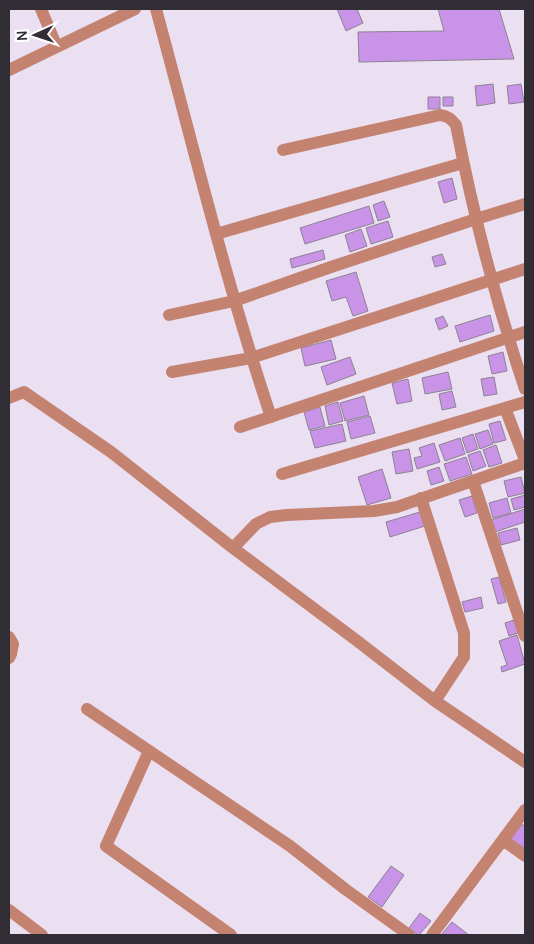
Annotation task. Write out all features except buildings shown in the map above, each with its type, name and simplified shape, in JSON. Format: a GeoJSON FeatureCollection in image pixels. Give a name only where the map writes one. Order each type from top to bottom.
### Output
{"type":"FeatureCollection","features":[{"type":"Feature","properties":{"kind":"street"},"geometry":{"type":"LineString","coordinates":[[41,9],[57,47]]}},
{"type":"Feature","properties":{"kind":"street"},"geometry":{"type":"LineString","coordinates":[[9,70],[135,9]]}},
{"type":"Feature","properties":{"kind":"street"},"geometry":{"type":"LineString","coordinates":[[156,9],[234,301],[271,417]]}},
{"type":"Feature","properties":{"kind":"street"},"geometry":{"type":"LineString","coordinates":[[283,150],[440,115],[451,119],[456,125],[491,281],[525,389]]}},
{"type":"Feature","properties":{"kind":"street"},"geometry":{"type":"LineString","coordinates":[[216,234],[463,163]]}},
{"type":"Feature","properties":{"kind":"street"},"geometry":{"type":"LineString","coordinates":[[169,315],[234,301],[525,204]]}},
{"type":"Feature","properties":{"kind":"street"},"geometry":{"type":"LineString","coordinates":[[172,372],[251,358],[525,269]]}},
{"type":"Feature","properties":{"kind":"street"},"geometry":{"type":"LineString","coordinates":[[240,427],[525,332]]}},
{"type":"Feature","properties":{"kind":"street"},"geometry":{"type":"LineString","coordinates":[[9,398],[24,392],[111,452],[233,548],[435,701],[525,762]]}},
{"type":"Feature","properties":{"kind":"street"},"geometry":{"type":"LineString","coordinates":[[282,474],[525,402]]}},
{"type":"Feature","properties":{"kind":"street"},"geometry":{"type":"LineString","coordinates":[[233,548],[256,524],[270,517],[374,511],[397,507],[525,462],[505,408]]}},
{"type":"Feature","properties":{"kind":"street"},"geometry":{"type":"LineString","coordinates":[[473,480],[525,636]]}},
{"type":"Feature","properties":{"kind":"street"},"geometry":{"type":"LineString","coordinates":[[421,498],[464,633],[464,657],[435,701]]}},
{"type":"Feature","properties":{"kind":"street"},"geometry":{"type":"LineString","coordinates":[[9,638],[13,644],[9,658]]}},
{"type":"Feature","properties":{"kind":"street"},"geometry":{"type":"LineString","coordinates":[[87,709],[290,846],[408,935]]}},
{"type":"Feature","properties":{"kind":"street"},"geometry":{"type":"LineString","coordinates":[[149,751],[106,846],[231,935]]}},
{"type":"Feature","properties":{"kind":"street"},"geometry":{"type":"LineString","coordinates":[[432,935],[525,810]]}},
{"type":"Feature","properties":{"kind":"street"},"geometry":{"type":"LineString","coordinates":[[503,840],[525,856]]}},
{"type":"Feature","properties":{"kind":"street"},"geometry":{"type":"LineString","coordinates":[[9,910],[42,935]]}}]}
